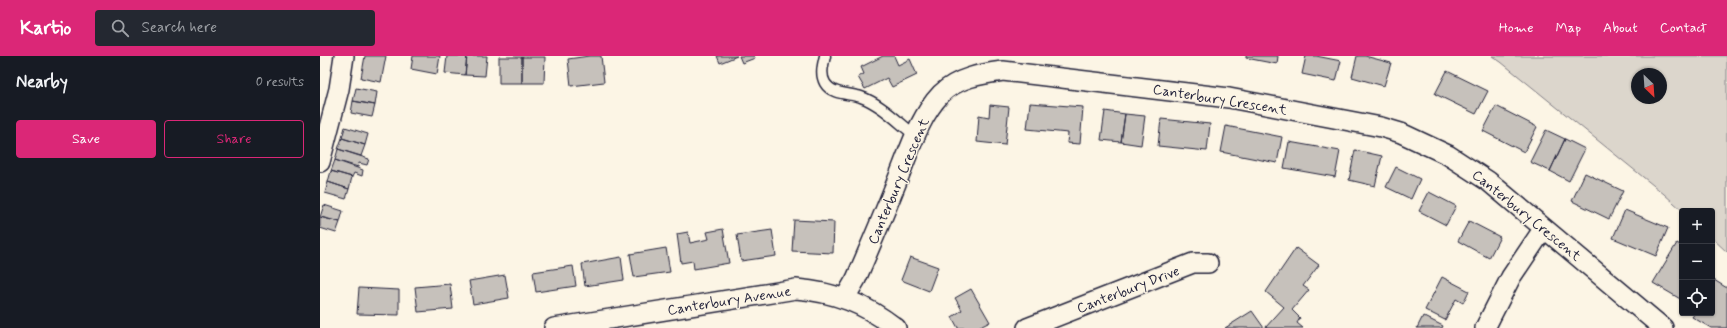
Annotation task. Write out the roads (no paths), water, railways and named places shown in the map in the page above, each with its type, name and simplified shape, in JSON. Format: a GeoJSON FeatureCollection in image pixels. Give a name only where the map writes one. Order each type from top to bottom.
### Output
{"type":"FeatureCollection","features":[{"type":"Feature","properties":{"kind":"street"},"geometry":{"type":"LineString","coordinates":[[320,162],[339,89],[344,56]]}},
{"type":"Feature","properties":{"kind":"street","name":"Canterbury Crescent"},"geometry":{"type":"LineString","coordinates":[[845,298],[856,279],[916,136],[929,110],[942,94],[958,82],[979,74],[1003,71],[1230,98],[1381,127],[1401,133],[1448,155],[1488,181],[1662,328]]}},
{"type":"Feature","properties":{"kind":"street"},"geometry":{"type":"LineString","coordinates":[[1485,328],[1511,277],[1544,228]]}},
{"type":"Feature","properties":{"kind":"street","name":"Canterbury Drive"},"geometry":{"type":"LineString","coordinates":[[1027,328],[1193,263],[1208,263]]}},
{"type":"Feature","properties":{"kind":"street","name":"Canterbury Avenue"},"geometry":{"type":"LineString","coordinates":[[554,328],[796,289],[818,291],[845,298],[872,310],[896,328]]}},
{"type":"Feature","properties":{"kind":"lane"},"geometry":{"type":"LineString","coordinates":[[825,56],[821,74],[825,84],[834,91],[860,97],[873,102],[916,136]]}}]}
